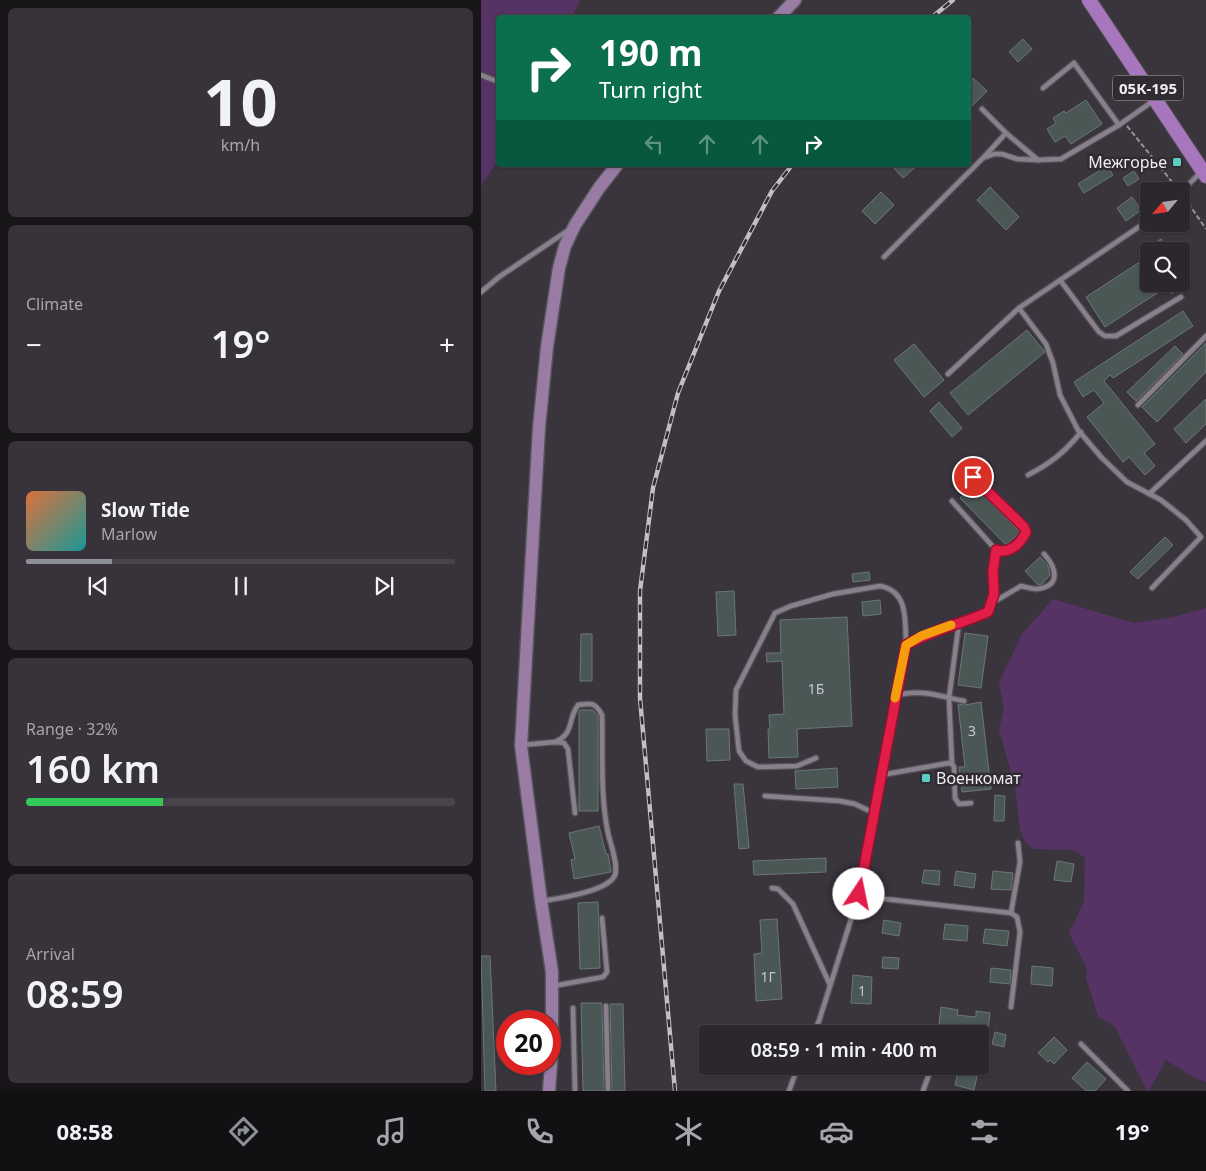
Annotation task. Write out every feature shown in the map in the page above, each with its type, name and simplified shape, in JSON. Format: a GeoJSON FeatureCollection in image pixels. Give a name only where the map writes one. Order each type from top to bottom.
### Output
{"type":"FeatureCollection","features":[{"type":"Feature","properties":{"kind":"main road"},"geometry":{"type":"LineString","coordinates":[[781,15],[795,0]]}},
{"type":"Feature","properties":{"kind":"main road","name":"05К-195"},"geometry":{"type":"LineString","coordinates":[[1093,3],[1204,174]]}},
{"type":"Feature","properties":{"kind":"main road"},"geometry":{"type":"LineString","coordinates":[[549,1091],[552,1051],[552,972],[521,746],[539,428],[547,347],[559,268],[565,246],[575,225],[615,167]]}},
{"type":"Feature","properties":{"kind":"lane"},"geometry":{"type":"LineString","coordinates":[[1043,88],[1074,63],[1122,123]]}},
{"type":"Feature","properties":{"kind":"lane"},"geometry":{"type":"LineString","coordinates":[[481,76],[496,81]]}},
{"type":"Feature","properties":{"kind":"lane"},"geometry":{"type":"LineString","coordinates":[[983,158],[994,154],[1002,154],[1017,159],[1051,161],[1068,156],[1122,123],[1156,99]]}},
{"type":"Feature","properties":{"kind":"lane"},"geometry":{"type":"LineString","coordinates":[[982,109],[1006,133],[1038,160]]}},
{"type":"Feature","properties":{"kind":"lane"},"geometry":{"type":"LineString","coordinates":[[885,257],[1006,133]]}},
{"type":"Feature","properties":{"kind":"lane"},"geometry":{"type":"LineString","coordinates":[[1190,185],[1204,174]]}},
{"type":"Feature","properties":{"kind":"lane"},"geometry":{"type":"LineString","coordinates":[[481,292],[499,277],[575,225]]}},
{"type":"Feature","properties":{"kind":"lane"},"geometry":{"type":"LineString","coordinates":[[948,374],[1019,308],[1140,226]]}},
{"type":"Feature","properties":{"kind":"lane"},"geometry":{"type":"LineString","coordinates":[[1060,280],[1099,332],[1105,336],[1112,337],[1117,336],[1181,297]]}},
{"type":"Feature","properties":{"kind":"lane"},"geometry":{"type":"LineString","coordinates":[[1019,308],[1046,344],[1053,363],[1060,395],[1081,432],[1102,458],[1127,482],[1161,500],[1203,536],[1152,588]]}},
{"type":"Feature","properties":{"kind":"lane"},"geometry":{"type":"LineString","coordinates":[[1138,405],[1206,336]]}},
{"type":"Feature","properties":{"kind":"lane"},"geometry":{"type":"LineString","coordinates":[[1028,474],[1046,465],[1067,450],[1081,432]]}},
{"type":"Feature","properties":{"kind":"lane"},"geometry":{"type":"LineString","coordinates":[[1149,494],[1206,441]]}},
{"type":"Feature","properties":{"kind":"lane"},"geometry":{"type":"LineString","coordinates":[[952,502],[996,550],[1005,551],[1013,548],[1022,540],[1026,532],[1024,527],[973,477]]}},
{"type":"Feature","properties":{"kind":"lane"},"geometry":{"type":"LineString","coordinates":[[906,645],[921,636],[988,612],[994,594],[993,572],[996,550]]}},
{"type":"Feature","properties":{"kind":"lane"},"geometry":{"type":"LineString","coordinates":[[992,603],[1021,586],[1035,589],[1050,584],[1054,579],[1055,571],[1051,562],[1044,554]]}},
{"type":"Feature","properties":{"kind":"lane"},"geometry":{"type":"LineString","coordinates":[[816,758],[797,766],[758,767],[746,761],[739,751],[735,715],[736,690],[775,613],[791,606],[833,594],[880,586],[886,587],[900,598],[905,611],[906,645],[858,896],[816,1025]]}},
{"type":"Feature","properties":{"kind":"lane"},"geometry":{"type":"LineString","coordinates":[[959,623],[949,698],[955,798],[959,804],[971,803]]}},
{"type":"Feature","properties":{"kind":"lane"},"geometry":{"type":"LineString","coordinates":[[896,696],[904,693],[921,692],[965,700]]}},
{"type":"Feature","properties":{"kind":"lane"},"geometry":{"type":"LineString","coordinates":[[541,902],[585,893],[612,880],[615,874],[615,864],[605,817],[602,714],[598,706],[590,704],[578,705],[574,711],[569,730],[563,738],[555,742]]}},
{"type":"Feature","properties":{"kind":"lane"},"geometry":{"type":"LineString","coordinates":[[521,746],[555,742],[564,744],[568,749],[575,813]]}},
{"type":"Feature","properties":{"kind":"lane"},"geometry":{"type":"LineString","coordinates":[[881,775],[944,763],[953,764]]}},
{"type":"Feature","properties":{"kind":"lane"},"geometry":{"type":"LineString","coordinates":[[765,796],[840,801],[855,804],[874,813]]}},
{"type":"Feature","properties":{"kind":"lane"},"geometry":{"type":"LineString","coordinates":[[1011,913],[1019,862],[1018,843]]}},
{"type":"Feature","properties":{"kind":"lane"},"geometry":{"type":"LineString","coordinates":[[772,888],[778,889],[793,904],[830,985]]}},
{"type":"Feature","properties":{"kind":"lane"},"geometry":{"type":"LineString","coordinates":[[858,896],[1011,913],[1017,917],[1020,932],[1011,1007]]}},
{"type":"Feature","properties":{"kind":"lane"},"geometry":{"type":"LineString","coordinates":[[552,986],[603,977],[607,972],[602,918]]}},
{"type":"Feature","properties":{"kind":"lane"},"geometry":{"type":"LineString","coordinates":[[605,1006],[608,1091]]}},
{"type":"Feature","properties":{"kind":"lane"},"geometry":{"type":"LineString","coordinates":[[573,1008],[575,1091]]}},
{"type":"Feature","properties":{"kind":"lane"},"geometry":{"type":"LineString","coordinates":[[1081,1044],[1128,1091]]}},
{"type":"Feature","properties":{"kind":"lane"},"geometry":{"type":"LineString","coordinates":[[789,1091],[795,1075]]}},
{"type":"Feature","properties":{"kind":"lane"},"geometry":{"type":"LineString","coordinates":[[923,1091],[929,1075]]}},
{"type":"Feature","properties":{"kind":"path"},"geometry":{"type":"LineString","coordinates":[[1122,123],[1172,182]]}},
{"type":"Feature","properties":{"kind":"path"},"geometry":{"type":"LineString","coordinates":[[1190,205],[1206,229]]}},
{"type":"Feature","properties":{"kind":"shaded area"},"geometry":{"type":"Polygon","coordinates":[[[481,0],[580,0],[573,15],[496,15],[496,164],[481,186],[481,0]]]}},
{"type":"Feature","properties":{"kind":"shaded area"},"geometry":{"type":"Polygon","coordinates":[[[1053,599],[1134,623],[1173,617],[1206,608],[1206,1082],[1193,1077],[1166,1060],[1149,1091],[1147,1091],[1115,1027],[1098,1016],[1086,978],[1087,969],[1069,933],[1084,902],[1085,858],[1074,850],[1033,849],[1025,842],[1020,830],[1015,786],[999,730],[1004,709],[999,682],[1022,634],[1053,599]]]}},
{"type":"Feature","properties":{"kind":"building"},"geometry":{"type":"Polygon","coordinates":[[[1023,39],[1032,49],[1018,62],[1009,52],[1023,39]]]}},
{"type":"Feature","properties":{"kind":"building"},"geometry":{"type":"Polygon","coordinates":[[[973,78],[987,91],[971,107],[971,80],[973,78]]]}},
{"type":"Feature","properties":{"kind":"building"},"geometry":{"type":"Polygon","coordinates":[[[1086,100],[1102,124],[1071,144],[1065,136],[1055,142],[1047,129],[1056,123],[1053,118],[1064,111],[1066,113],[1086,100]]]}},
{"type":"Feature","properties":{"kind":"building"},"geometry":{"type":"Polygon","coordinates":[[[1107,166],[1113,175],[1084,193],[1078,184],[1107,166]]]}},
{"type":"Feature","properties":{"kind":"building"},"geometry":{"type":"Polygon","coordinates":[[[893,167],[916,167],[903,178],[893,167]]]}},
{"type":"Feature","properties":{"kind":"building"},"geometry":{"type":"Polygon","coordinates":[[[1134,171],[1139,179],[1128,186],[1123,178],[1134,171]]]}},
{"type":"Feature","properties":{"kind":"building"},"geometry":{"type":"Polygon","coordinates":[[[990,187],[1019,217],[1006,230],[977,200],[990,187]]]}},
{"type":"Feature","properties":{"kind":"building"},"geometry":{"type":"Polygon","coordinates":[[[881,192],[894,205],[875,224],[862,211],[881,192]]]}},
{"type":"Feature","properties":{"kind":"building"},"geometry":{"type":"Polygon","coordinates":[[[1132,197],[1140,211],[1126,221],[1117,208],[1132,197]]]}},
{"type":"Feature","properties":{"kind":"building"},"geometry":{"type":"Polygon","coordinates":[[[1140,262],[1140,292],[1159,292],[1105,327],[1086,297],[1140,262]]]}},
{"type":"Feature","properties":{"kind":"building"},"geometry":{"type":"Polygon","coordinates":[[[1183,311],[1193,326],[1113,378],[1110,375],[1104,381],[1155,444],[1144,453],[1155,466],[1145,475],[1129,457],[1123,462],[1087,417],[1104,403],[1094,390],[1083,397],[1074,382],[1183,311]]]}},
{"type":"Feature","properties":{"kind":"building"},"geometry":{"type":"Polygon","coordinates":[[[1027,330],[1045,352],[968,415],[950,393],[1027,330]]]}},
{"type":"Feature","properties":{"kind":"building"},"geometry":{"type":"Polygon","coordinates":[[[1206,343],[1206,372],[1157,422],[1142,407],[1206,343]]]}},
{"type":"Feature","properties":{"kind":"building"},"geometry":{"type":"Polygon","coordinates":[[[914,344],[944,380],[924,397],[894,360],[914,344]]]}},
{"type":"Feature","properties":{"kind":"building"},"geometry":{"type":"Polygon","coordinates":[[[1175,346],[1183,354],[1136,401],[1127,392],[1175,346]]]}},
{"type":"Feature","properties":{"kind":"building"},"geometry":{"type":"Polygon","coordinates":[[[1206,399],[1206,424],[1186,443],[1174,429],[1206,399]]]}},
{"type":"Feature","properties":{"kind":"building"},"geometry":{"type":"Polygon","coordinates":[[[939,402],[962,428],[952,437],[930,411],[939,402]]]}},
{"type":"Feature","properties":{"kind":"building"},"geometry":{"type":"Polygon","coordinates":[[[974,485],[1020,532],[1006,545],[960,498],[974,485]]]}},
{"type":"Feature","properties":{"kind":"building"},"geometry":{"type":"Polygon","coordinates":[[[1165,537],[1173,545],[1138,579],[1130,572],[1165,537]]]}},
{"type":"Feature","properties":{"kind":"building"},"geometry":{"type":"Polygon","coordinates":[[[1040,557],[1048,566],[1050,575],[1042,584],[1038,585],[1025,571],[1040,557]]]}},
{"type":"Feature","properties":{"kind":"building"},"geometry":{"type":"Polygon","coordinates":[[[869,572],[870,580],[853,582],[852,574],[869,572]]]}},
{"type":"Feature","properties":{"kind":"building"},"geometry":{"type":"Polygon","coordinates":[[[734,591],[736,635],[718,636],[716,592],[734,591]]]}},
{"type":"Feature","properties":{"kind":"building"},"geometry":{"type":"Polygon","coordinates":[[[880,600],[881,614],[863,616],[862,602],[880,600]]]}},
{"type":"Feature","properties":{"kind":"building"},"geometry":{"type":"Polygon","coordinates":[[[847,617],[852,726],[797,729],[798,757],[769,758],[769,715],[784,714],[782,661],[767,662],[766,653],[781,653],[780,620],[847,617]]]}},
{"type":"Feature","properties":{"kind":"building"},"geometry":{"type":"Polygon","coordinates":[[[965,633],[988,636],[981,688],[958,685],[965,633]]]}},
{"type":"Feature","properties":{"kind":"building"},"geometry":{"type":"Polygon","coordinates":[[[581,634],[592,634],[592,681],[580,681],[581,634]]]}},
{"type":"Feature","properties":{"kind":"building"},"geometry":{"type":"Polygon","coordinates":[[[981,702],[991,789],[962,792],[959,767],[965,767],[958,704],[965,705],[981,702]]]}},
{"type":"Feature","properties":{"kind":"building"},"geometry":{"type":"Polygon","coordinates":[[[580,710],[593,710],[598,716],[598,811],[579,811],[580,710]]]}},
{"type":"Feature","properties":{"kind":"building"},"geometry":{"type":"Polygon","coordinates":[[[706,729],[729,729],[730,760],[707,761],[706,729]]]}},
{"type":"Feature","properties":{"kind":"building"},"geometry":{"type":"Polygon","coordinates":[[[837,768],[838,787],[796,789],[795,771],[837,768]]]}},
{"type":"Feature","properties":{"kind":"building"},"geometry":{"type":"Polygon","coordinates":[[[734,784],[743,784],[749,848],[739,849],[734,784]]]}},
{"type":"Feature","properties":{"kind":"building"},"geometry":{"type":"Polygon","coordinates":[[[995,795],[1005,796],[1004,821],[994,821],[995,795]]]}},
{"type":"Feature","properties":{"kind":"building"},"geometry":{"type":"Polygon","coordinates":[[[599,826],[606,854],[608,854],[611,872],[574,879],[571,860],[575,859],[569,833],[599,826]]]}},
{"type":"Feature","properties":{"kind":"building"},"geometry":{"type":"Polygon","coordinates":[[[826,858],[826,872],[754,875],[753,861],[826,858]]]}},
{"type":"Feature","properties":{"kind":"building"},"geometry":{"type":"Polygon","coordinates":[[[1057,861],[1074,864],[1071,882],[1054,880],[1057,861]]]}},
{"type":"Feature","properties":{"kind":"building"},"geometry":{"type":"Polygon","coordinates":[[[924,870],[940,871],[939,885],[922,883],[924,870]]]}},
{"type":"Feature","properties":{"kind":"building"},"geometry":{"type":"Polygon","coordinates":[[[956,871],[976,874],[974,888],[954,885],[956,871]]]}},
{"type":"Feature","properties":{"kind":"building"},"geometry":{"type":"Polygon","coordinates":[[[993,871],[1013,873],[1011,890],[991,889],[993,871]]]}},
{"type":"Feature","properties":{"kind":"building"},"geometry":{"type":"Polygon","coordinates":[[[598,902],[600,968],[580,969],[578,903],[598,902]]]}},
{"type":"Feature","properties":{"kind":"building"},"geometry":{"type":"Polygon","coordinates":[[[777,919],[782,999],[756,1001],[754,954],[762,953],[760,920],[777,919]]]}},
{"type":"Feature","properties":{"kind":"building"},"geometry":{"type":"Polygon","coordinates":[[[884,920],[901,923],[899,936],[882,933],[884,920]]]}},
{"type":"Feature","properties":{"kind":"building"},"geometry":{"type":"Polygon","coordinates":[[[945,924],[968,926],[967,941],[943,939],[945,924]]]}},
{"type":"Feature","properties":{"kind":"building"},"geometry":{"type":"Polygon","coordinates":[[[985,929],[1009,931],[1007,946],[983,943],[985,929]]]}},
{"type":"Feature","properties":{"kind":"building"},"geometry":{"type":"Polygon","coordinates":[[[481,956],[490,956],[496,1091],[485,1091],[481,956]]]}},
{"type":"Feature","properties":{"kind":"building"},"geometry":{"type":"Polygon","coordinates":[[[883,957],[899,958],[898,969],[882,968],[883,957]]]}},
{"type":"Feature","properties":{"kind":"building"},"geometry":{"type":"Polygon","coordinates":[[[1032,966],[1053,968],[1052,986],[1031,984],[1032,966]]]}},
{"type":"Feature","properties":{"kind":"building"},"geometry":{"type":"Polygon","coordinates":[[[991,968],[1011,970],[1010,984],[990,982],[991,968]]]}},
{"type":"Feature","properties":{"kind":"building"},"geometry":{"type":"Polygon","coordinates":[[[853,975],[872,977],[871,1004],[851,1003],[853,975]]]}},
{"type":"Feature","properties":{"kind":"building"},"geometry":{"type":"Polygon","coordinates":[[[581,1003],[602,1004],[604,1091],[583,1091],[581,1003]]]}},
{"type":"Feature","properties":{"kind":"building"},"geometry":{"type":"Polygon","coordinates":[[[610,1004],[623,1004],[625,1091],[612,1091],[610,1004]]]}},
{"type":"Feature","properties":{"kind":"building"},"geometry":{"type":"Polygon","coordinates":[[[941,1007],[958,1010],[957,1015],[976,1017],[976,1011],[990,1013],[989,1025],[939,1024],[941,1007]]]}},
{"type":"Feature","properties":{"kind":"building"},"geometry":{"type":"Polygon","coordinates":[[[995,1032],[1006,1035],[1004,1047],[992,1044],[995,1032]]]}},
{"type":"Feature","properties":{"kind":"building"},"geometry":{"type":"Polygon","coordinates":[[[1054,1037],[1067,1050],[1054,1064],[1050,1060],[1048,1062],[1038,1053],[1054,1037]]]}},
{"type":"Feature","properties":{"kind":"building"},"geometry":{"type":"Polygon","coordinates":[[[1087,1062],[1106,1079],[1095,1091],[1086,1091],[1072,1078],[1087,1062]]]}},
{"type":"Feature","properties":{"kind":"building"},"geometry":{"type":"Polygon","coordinates":[[[957,1075],[977,1075],[974,1090],[955,1085],[957,1075]]]}},
{"type":"Feature","properties":{"kind":"railway"},"geometry":{"type":"LineString","coordinates":[[935,15],[953,0]]}},
{"type":"Feature","properties":{"kind":"railway"},"geometry":{"type":"LineString","coordinates":[[675,1091],[640,698],[640,591],[653,488],[678,393],[719,291],[772,191],[790,167]]}},
{"type":"Feature","properties":{"kind":"slow traffic"},"geometry":{"type":"LineString","coordinates":[[895,698],[906,645],[921,636],[951,625]]}},
{"type":"Feature","properties":{"kind":"place","name":"Межгорье"},"geometry":{"type":"Point","coordinates":[1177,162]}},
{"type":"Feature","properties":{"kind":"place","name":"Военкомат"},"geometry":{"type":"Point","coordinates":[926,778]}},
{"type":"Feature","properties":{"kind":"route"},"geometry":{"type":"LineString","coordinates":[[859,894],[906,645],[921,636],[988,612],[994,594],[993,572],[996,550],[1005,551],[1013,548],[1022,540],[1026,532],[1024,527],[973,477]]}}]}
